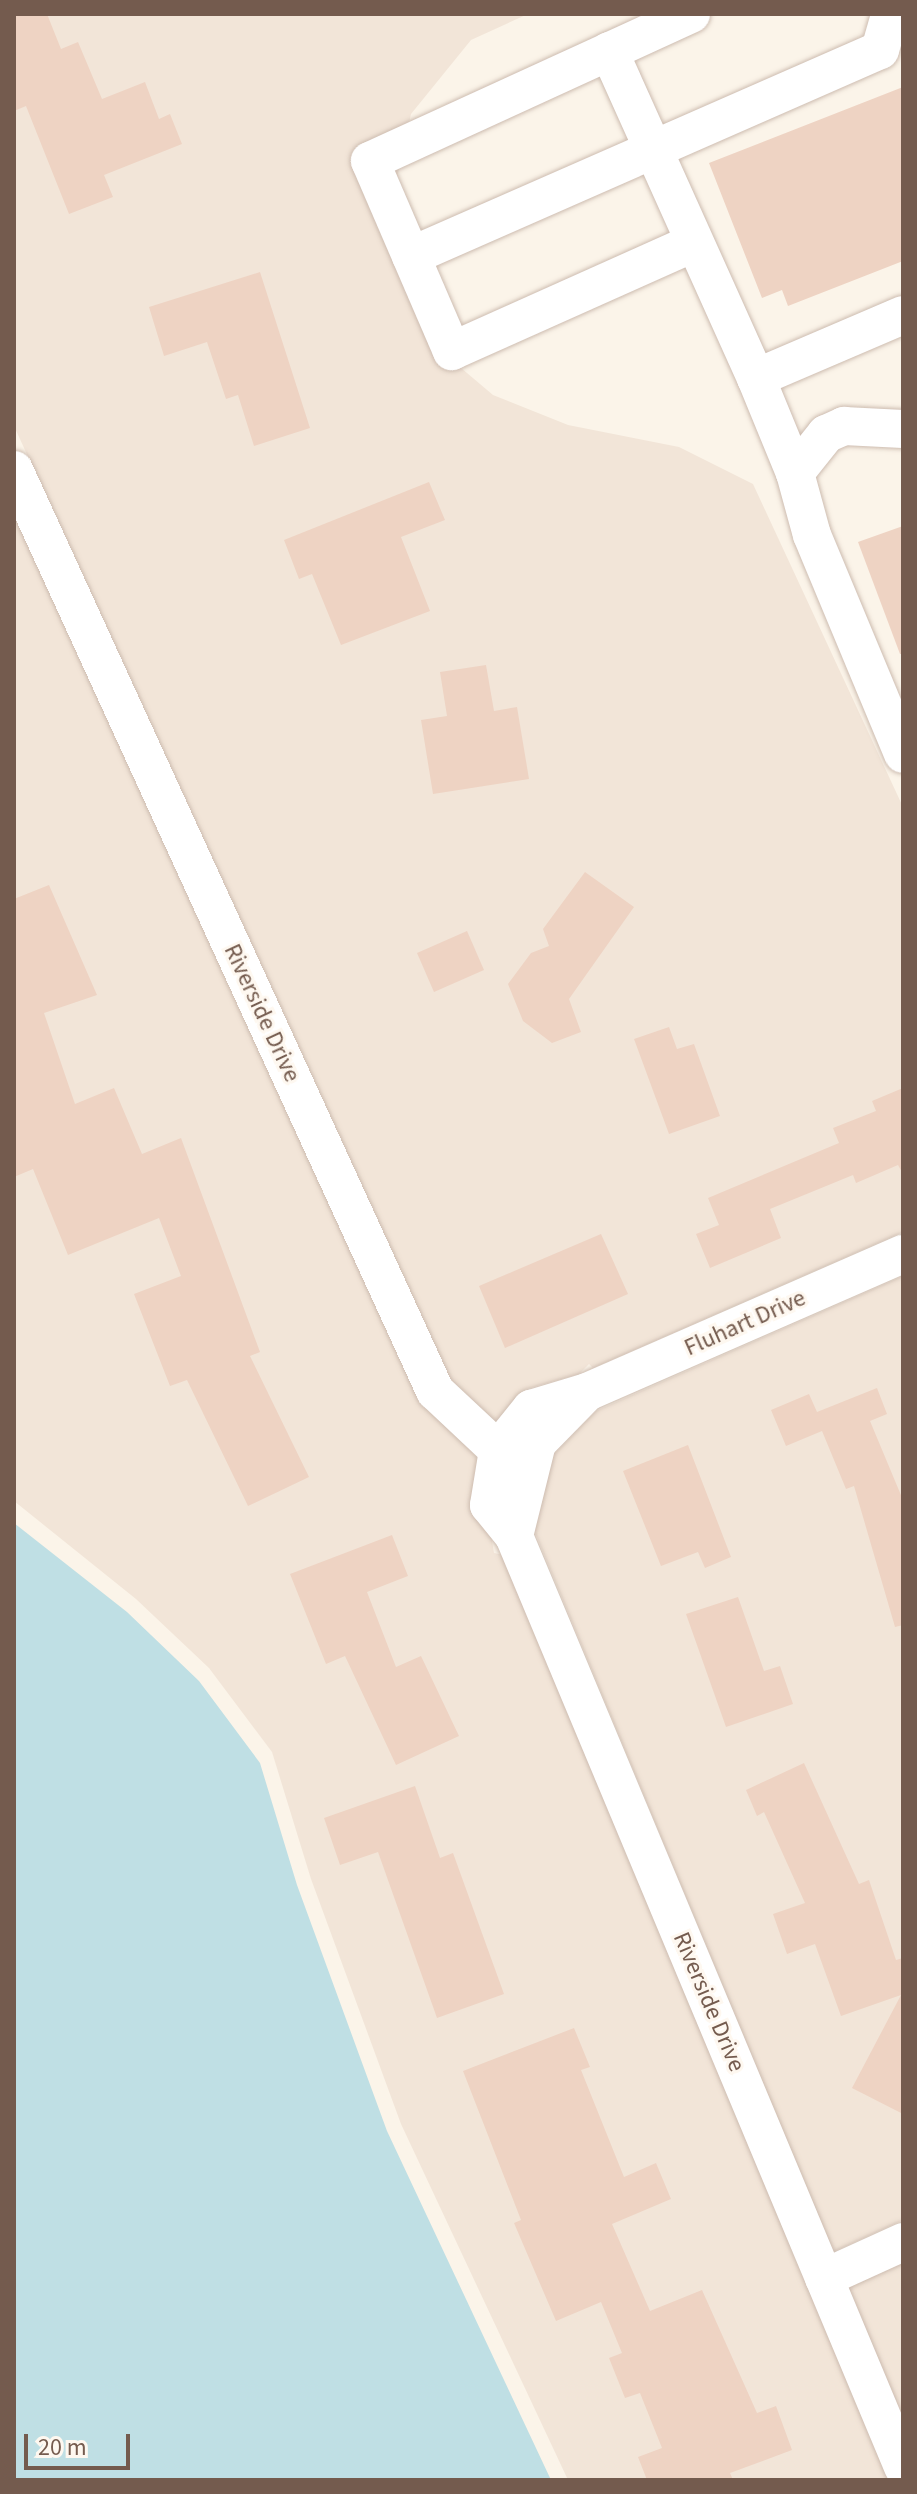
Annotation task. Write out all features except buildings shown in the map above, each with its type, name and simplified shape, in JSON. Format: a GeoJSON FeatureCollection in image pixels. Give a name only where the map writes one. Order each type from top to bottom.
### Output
{"type":"FeatureCollection","features":[{"type":"Feature","properties":{"kind":"street"},"geometry":{"type":"LineString","coordinates":[[691,14],[370,161],[452,351],[693,243]]}},
{"type":"Feature","properties":{"kind":"street"},"geometry":{"type":"LineString","coordinates":[[411,256],[880,50],[890,14]]}},
{"type":"Feature","properties":{"kind":"street"},"geometry":{"type":"LineString","coordinates":[[609,51],[756,378],[795,473],[812,535],[903,754]]}},
{"type":"Feature","properties":{"kind":"street"},"geometry":{"type":"LineString","coordinates":[[756,378],[903,315]]}},
{"type":"Feature","properties":{"kind":"street"},"geometry":{"type":"LineString","coordinates":[[795,473],[816,443],[844,426],[903,429]]}},
{"type":"Feature","properties":{"kind":"street","name":"Riverside Drive"},"geometry":{"type":"LineString","coordinates":[[14,470],[435,1391],[498,1450],[489,1505],[514,1536],[903,2467]]}},
{"type":"Feature","properties":{"kind":"street","name":"Fluhart Drive"},"geometry":{"type":"LineString","coordinates":[[498,1450],[531,1409],[587,1392],[903,1254]]}},
{"type":"Feature","properties":{"kind":"street","name":"Fluhart Drive"},"geometry":{"type":"LineString","coordinates":[[514,1536],[537,1443],[587,1392]]}},
{"type":"Feature","properties":{"kind":"street"},"geometry":{"type":"LineString","coordinates":[[824,2278],[903,2242]]}},
{"type":"Feature","properties":{"kind":"shaded area"},"geometry":{"type":"Polygon","coordinates":[[[14,14],[528,14],[471,40],[411,114],[390,210],[441,351],[493,395],[568,425],[679,447],[753,484],[903,807],[903,1232],[593,1368],[589,1364],[579,1374],[526,1389],[496,1422],[449,1378],[14,426],[14,14]]]}},
{"type":"Feature","properties":{"kind":"shaded area"},"geometry":{"type":"Polygon","coordinates":[[[14,514],[424,1406],[478,1458],[494,1553],[503,1555],[889,2480],[568,2480],[401,2124],[311,1879],[272,1752],[209,1668],[136,1599],[14,1501],[14,514]]]}},
{"type":"Feature","properties":{"kind":"shaded area"},"geometry":{"type":"Polygon","coordinates":[[[903,1276],[903,2220],[833,2252],[534,1530],[553,1455],[596,1411],[903,1276]]]}},
{"type":"Feature","properties":{"kind":"shaded area"},"geometry":{"type":"Polygon","coordinates":[[[903,2263],[903,2420],[848,2288],[903,2263]]]}},
{"type":"Feature","properties":{"kind":"water"},"geometry":{"type":"Polygon","coordinates":[[[14,1523],[127,1612],[199,1681],[260,1763],[297,1885],[387,2131],[551,2480],[14,2480],[14,1523]]]}}]}
